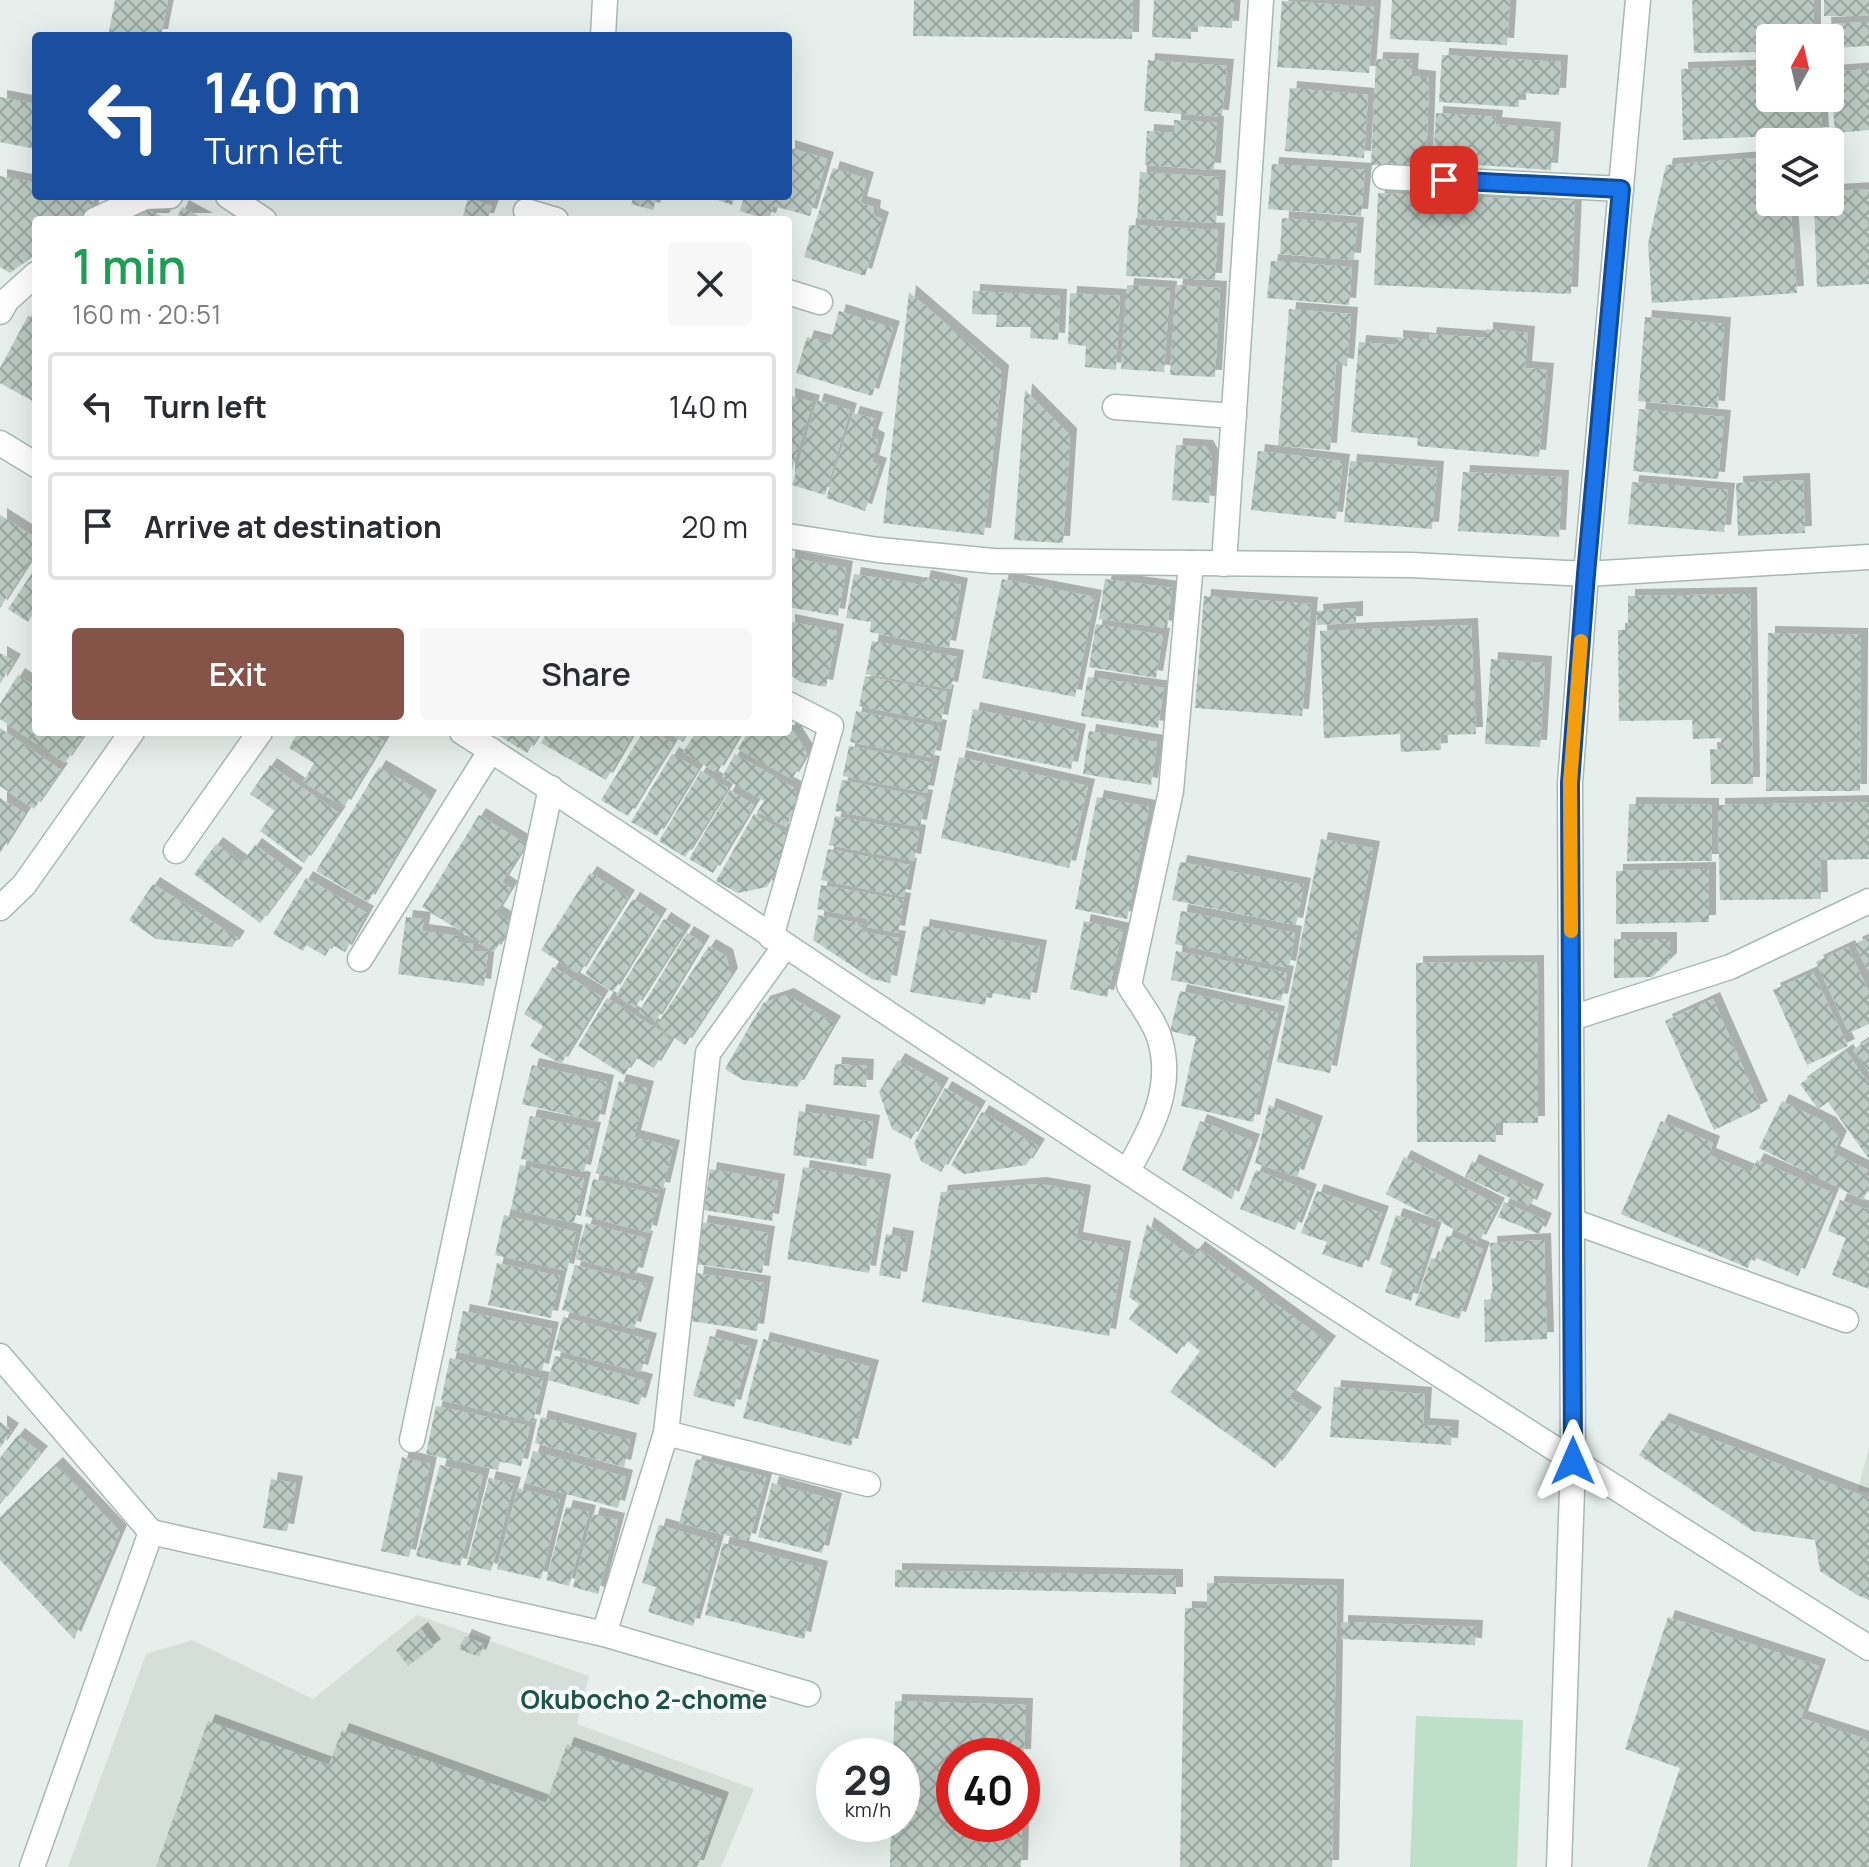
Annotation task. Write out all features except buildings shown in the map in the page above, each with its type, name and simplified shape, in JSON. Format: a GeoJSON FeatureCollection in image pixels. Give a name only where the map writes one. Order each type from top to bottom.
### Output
{"type":"FeatureCollection","features":[{"type":"Feature","properties":{"kind":"street"},"geometry":{"type":"LineString","coordinates":[[603,32],[605,0]]}},
{"type":"Feature","properties":{"kind":"street"},"geometry":{"type":"LineString","coordinates":[[1224,564],[1261,0]]}},
{"type":"Feature","properties":{"kind":"street"},"geometry":{"type":"LineString","coordinates":[[1559,1867],[1573,1461],[1570,783],[1638,0]]}},
{"type":"Feature","properties":{"kind":"street"},"geometry":{"type":"LineString","coordinates":[[1385,177],[1621,189]]}},
{"type":"Feature","properties":{"kind":"street"},"geometry":{"type":"LineString","coordinates":[[104,216],[138,200]]}},
{"type":"Feature","properties":{"kind":"street"},"geometry":{"type":"LineString","coordinates":[[234,200],[258,216]]}},
{"type":"Feature","properties":{"kind":"street"},"geometry":{"type":"LineString","coordinates":[[0,312],[7,300],[32,278]]}},
{"type":"Feature","properties":{"kind":"street"},"geometry":{"type":"LineString","coordinates":[[792,293],[820,302]]}},
{"type":"Feature","properties":{"kind":"street"},"geometry":{"type":"LineString","coordinates":[[1115,407],[1234,416]]}},
{"type":"Feature","properties":{"kind":"street"},"geometry":{"type":"LineString","coordinates":[[0,443],[32,463]]}},
{"type":"Feature","properties":{"kind":"street"},"geometry":{"type":"LineString","coordinates":[[792,537],[879,550],[993,561],[1412,565],[1586,574],[1869,557]]}},
{"type":"Feature","properties":{"kind":"street"},"geometry":{"type":"LineString","coordinates":[[1128,1170],[1154,1125],[1165,1083],[1160,1038],[1129,985],[1171,791],[1191,563]]}},
{"type":"Feature","properties":{"kind":"street"},"geometry":{"type":"LineString","coordinates":[[604,1634],[666,1433],[708,1053],[778,941],[831,726],[792,706]]}},
{"type":"Feature","properties":{"kind":"street"},"geometry":{"type":"LineString","coordinates":[[0,908],[24,885],[129,736]]}},
{"type":"Feature","properties":{"kind":"street"},"geometry":{"type":"LineString","coordinates":[[176,851],[257,736]]}},
{"type":"Feature","properties":{"kind":"street"},"geometry":{"type":"LineString","coordinates":[[468,736],[1573,1461],[1869,1648]]}},
{"type":"Feature","properties":{"kind":"street"},"geometry":{"type":"LineString","coordinates":[[360,959],[491,750]]}},
{"type":"Feature","properties":{"kind":"street"},"geometry":{"type":"LineString","coordinates":[[412,1440],[551,788]]}},
{"type":"Feature","properties":{"kind":"street"},"geometry":{"type":"LineString","coordinates":[[1572,1018],[1730,967],[1869,901]]}},
{"type":"Feature","properties":{"kind":"street"},"geometry":{"type":"LineString","coordinates":[[1572,1221],[1846,1320]]}},
{"type":"Feature","properties":{"kind":"street"},"geometry":{"type":"LineString","coordinates":[[0,1356],[151,1532],[604,1634],[808,1694]]}},
{"type":"Feature","properties":{"kind":"street"},"geometry":{"type":"LineString","coordinates":[[666,1433],[868,1484]]}},
{"type":"Feature","properties":{"kind":"street"},"geometry":{"type":"LineString","coordinates":[[32,1867],[151,1532]]}},
{"type":"Feature","properties":{"kind":"shaded area"},"geometry":{"type":"Polygon","coordinates":[[[1869,1447],[1869,1493],[1858,1490],[1869,1447]]]}},
{"type":"Feature","properties":{"kind":"shaded area"},"geometry":{"type":"Polygon","coordinates":[[[417,1615],[589,1676],[577,1724],[754,1789],[721,1867],[68,1867],[146,1654],[192,1640],[313,1699],[417,1615]]]}},
{"type":"Feature","properties":{"kind":"green space"},"geometry":{"type":"Polygon","coordinates":[[[1416,1716],[1523,1720],[1517,1867],[1410,1867],[1416,1716]]]}},
{"type":"Feature","properties":{"kind":"slow traffic"},"geometry":{"type":"LineString","coordinates":[[1571,931],[1570,783],[1581,641]]}},
{"type":"Feature","properties":{"kind":"district","name":"Okubocho 2-chome"},"geometry":{"type":"Point","coordinates":[644,1700]}},
{"type":"Feature","properties":{"kind":"route"},"geometry":{"type":"LineString","coordinates":[[1444,180],[1621,189],[1570,783],[1573,1461]]}}]}
